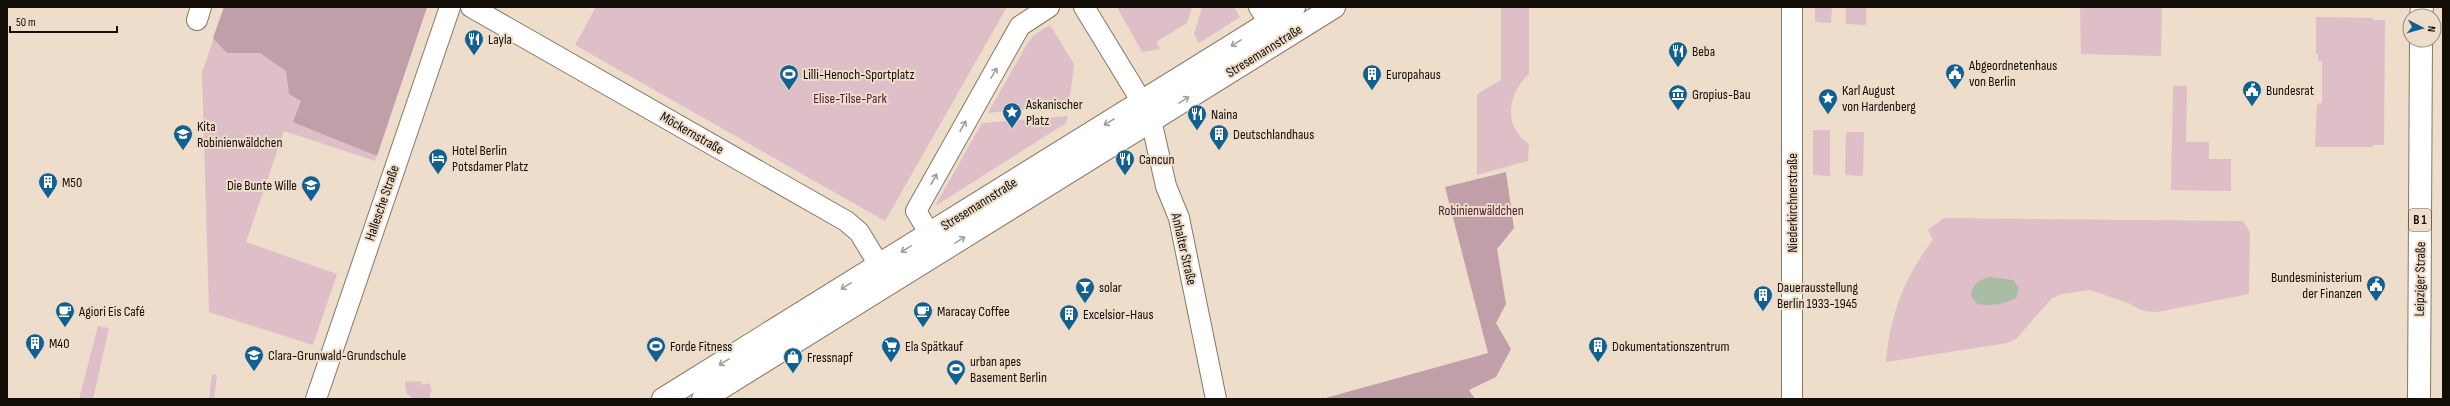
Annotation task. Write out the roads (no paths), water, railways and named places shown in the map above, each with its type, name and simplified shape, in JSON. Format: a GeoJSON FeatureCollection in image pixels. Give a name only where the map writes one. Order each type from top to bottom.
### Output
{"type":"FeatureCollection","features":[{"type":"Feature","properties":{"kind":"main road","name":"Stresemannstraße"},"geometry":{"type":"LineString","coordinates":[[1146,111],[1264,15],[1294,7]]}},
{"type":"Feature","properties":{"kind":"main road","name":"Stresemannstraße"},"geometry":{"type":"LineString","coordinates":[[663,399],[885,274],[1146,111],[1280,41],[1321,10]]}},
{"type":"Feature","properties":{"kind":"main road","name":"Leipziger Straße"},"geometry":{"type":"LineString","coordinates":[[2419,399],[2421,48]]}},
{"type":"Feature","properties":{"kind":"main road","name":"Stresemannstraße"},"geometry":{"type":"LineString","coordinates":[[703,399],[885,274]]}},
{"type":"Feature","properties":{"kind":"street","name":"Hallesche Straße"},"geometry":{"type":"LineString","coordinates":[[316,399],[450,7]]}},
{"type":"Feature","properties":{"kind":"street","name":"Möckernstraße"},"geometry":{"type":"LineString","coordinates":[[471,7],[846,221],[859,232],[885,274]]}},
{"type":"Feature","properties":{"kind":"street"},"geometry":{"type":"LineString","coordinates":[[935,244],[916,211],[1020,26],[1049,7]]}},
{"type":"Feature","properties":{"kind":"street","name":"Anhalter Straße"},"geometry":{"type":"LineString","coordinates":[[1084,7],[1146,111],[1166,186],[1179,218],[1216,399]]}},
{"type":"Feature","properties":{"kind":"street","name":"Niederkirchnerstraße"},"geometry":{"type":"LineString","coordinates":[[1792,7],[1792,399]]}},
{"type":"Feature","properties":{"kind":"street"},"geometry":{"type":"LineString","coordinates":[[1264,15],[1280,41]]}},
{"type":"Feature","properties":{"kind":"place","name":"Layla"},"geometry":{"type":"Point","coordinates":[474,56]}},
{"type":"Feature","properties":{"kind":"place","name":"Beba"},"geometry":{"type":"Point","coordinates":[1678,68]}},
{"type":"Feature","properties":{"kind":"place","name":"Abgeordnetenhaus von Berlin"},"geometry":{"type":"Point","coordinates":[1955,90]}},
{"type":"Feature","properties":{"kind":"place","name":"Lilli-Henoch-Sportplatz"},"geometry":{"type":"Point","coordinates":[789,91]}},
{"type":"Feature","properties":{"kind":"place","name":"Europahaus"},"geometry":{"type":"Point","coordinates":[1372,91]}},
{"type":"Feature","properties":{"kind":"place","name":"Bundesrat"},"geometry":{"type":"Point","coordinates":[2252,107]}},
{"type":"Feature","properties":{"kind":"place","name":"Gropius-Bau"},"geometry":{"type":"Point","coordinates":[1678,111]}},
{"type":"Feature","properties":{"kind":"place","name":"Karl August von Hardenberg"},"geometry":{"type":"Point","coordinates":[1828,115]}},
{"type":"Feature","properties":{"kind":"place","name":"Askanischer Platz"},"geometry":{"type":"Point","coordinates":[1012,129]}},
{"type":"Feature","properties":{"kind":"place","name":"Naina"},"geometry":{"type":"Point","coordinates":[1197,131]}},
{"type":"Feature","properties":{"kind":"place","name":"Kita Robinienwäldchen"},"geometry":{"type":"Point","coordinates":[183,151]}},
{"type":"Feature","properties":{"kind":"place","name":"Deutschlandhaus"},"geometry":{"type":"Point","coordinates":[1219,151]}},
{"type":"Feature","properties":{"kind":"place","name":"Hotel Berlin Potsdamer Platz"},"geometry":{"type":"Point","coordinates":[438,175]}},
{"type":"Feature","properties":{"kind":"place","name":"Cancun"},"geometry":{"type":"Point","coordinates":[1125,176]}},
{"type":"Feature","properties":{"kind":"place","name":"M50"},"geometry":{"type":"Point","coordinates":[48,199]}},
{"type":"Feature","properties":{"kind":"place","name":"Die Bunte Wille"},"geometry":{"type":"Point","coordinates":[311,202]}},
{"type":"Feature","properties":{"kind":"place","name":"Bundesministerium der Finanzen"},"geometry":{"type":"Point","coordinates":[2376,302]}},
{"type":"Feature","properties":{"kind":"place","name":"solar"},"geometry":{"type":"Point","coordinates":[1085,304]}},
{"type":"Feature","properties":{"kind":"place","name":"Dauerausstellung Berlin 1933-1945"},"geometry":{"type":"Point","coordinates":[1763,312]}},
{"type":"Feature","properties":{"kind":"place","name":"Agiori Eis Café"},"geometry":{"type":"Point","coordinates":[65,328]}},
{"type":"Feature","properties":{"kind":"place","name":"Maracay Coffee"},"geometry":{"type":"Point","coordinates":[923,328]}},
{"type":"Feature","properties":{"kind":"place","name":"Excelsior-Haus"},"geometry":{"type":"Point","coordinates":[1069,331]}},
{"type":"Feature","properties":{"kind":"place","name":"M40"},"geometry":{"type":"Point","coordinates":[35,360]}},
{"type":"Feature","properties":{"kind":"place","name":"Forde Fitness"},"geometry":{"type":"Point","coordinates":[656,363]}},
{"type":"Feature","properties":{"kind":"place","name":"Ela Spätkauf"},"geometry":{"type":"Point","coordinates":[891,363]}},
{"type":"Feature","properties":{"kind":"place","name":"Dokumentationszentrum"},"geometry":{"type":"Point","coordinates":[1598,363]}},
{"type":"Feature","properties":{"kind":"place","name":"Clara-Grunwald-Grundschule"},"geometry":{"type":"Point","coordinates":[254,372]}},
{"type":"Feature","properties":{"kind":"place","name":"Fressnapf"},"geometry":{"type":"Point","coordinates":[793,374]}},
{"type":"Feature","properties":{"kind":"place","name":"urban apes Basement Berlin"},"geometry":{"type":"Point","coordinates":[956,386]}},
{"type":"Feature","properties":{"kind":"park label","name":"Elise-Tilse-Park"},"geometry":{"type":"Point","coordinates":[850,98]}},
{"type":"Feature","properties":{"kind":"park label","name":"Robinienwäldchen"},"geometry":{"type":"Point","coordinates":[1481,210]}}]}
